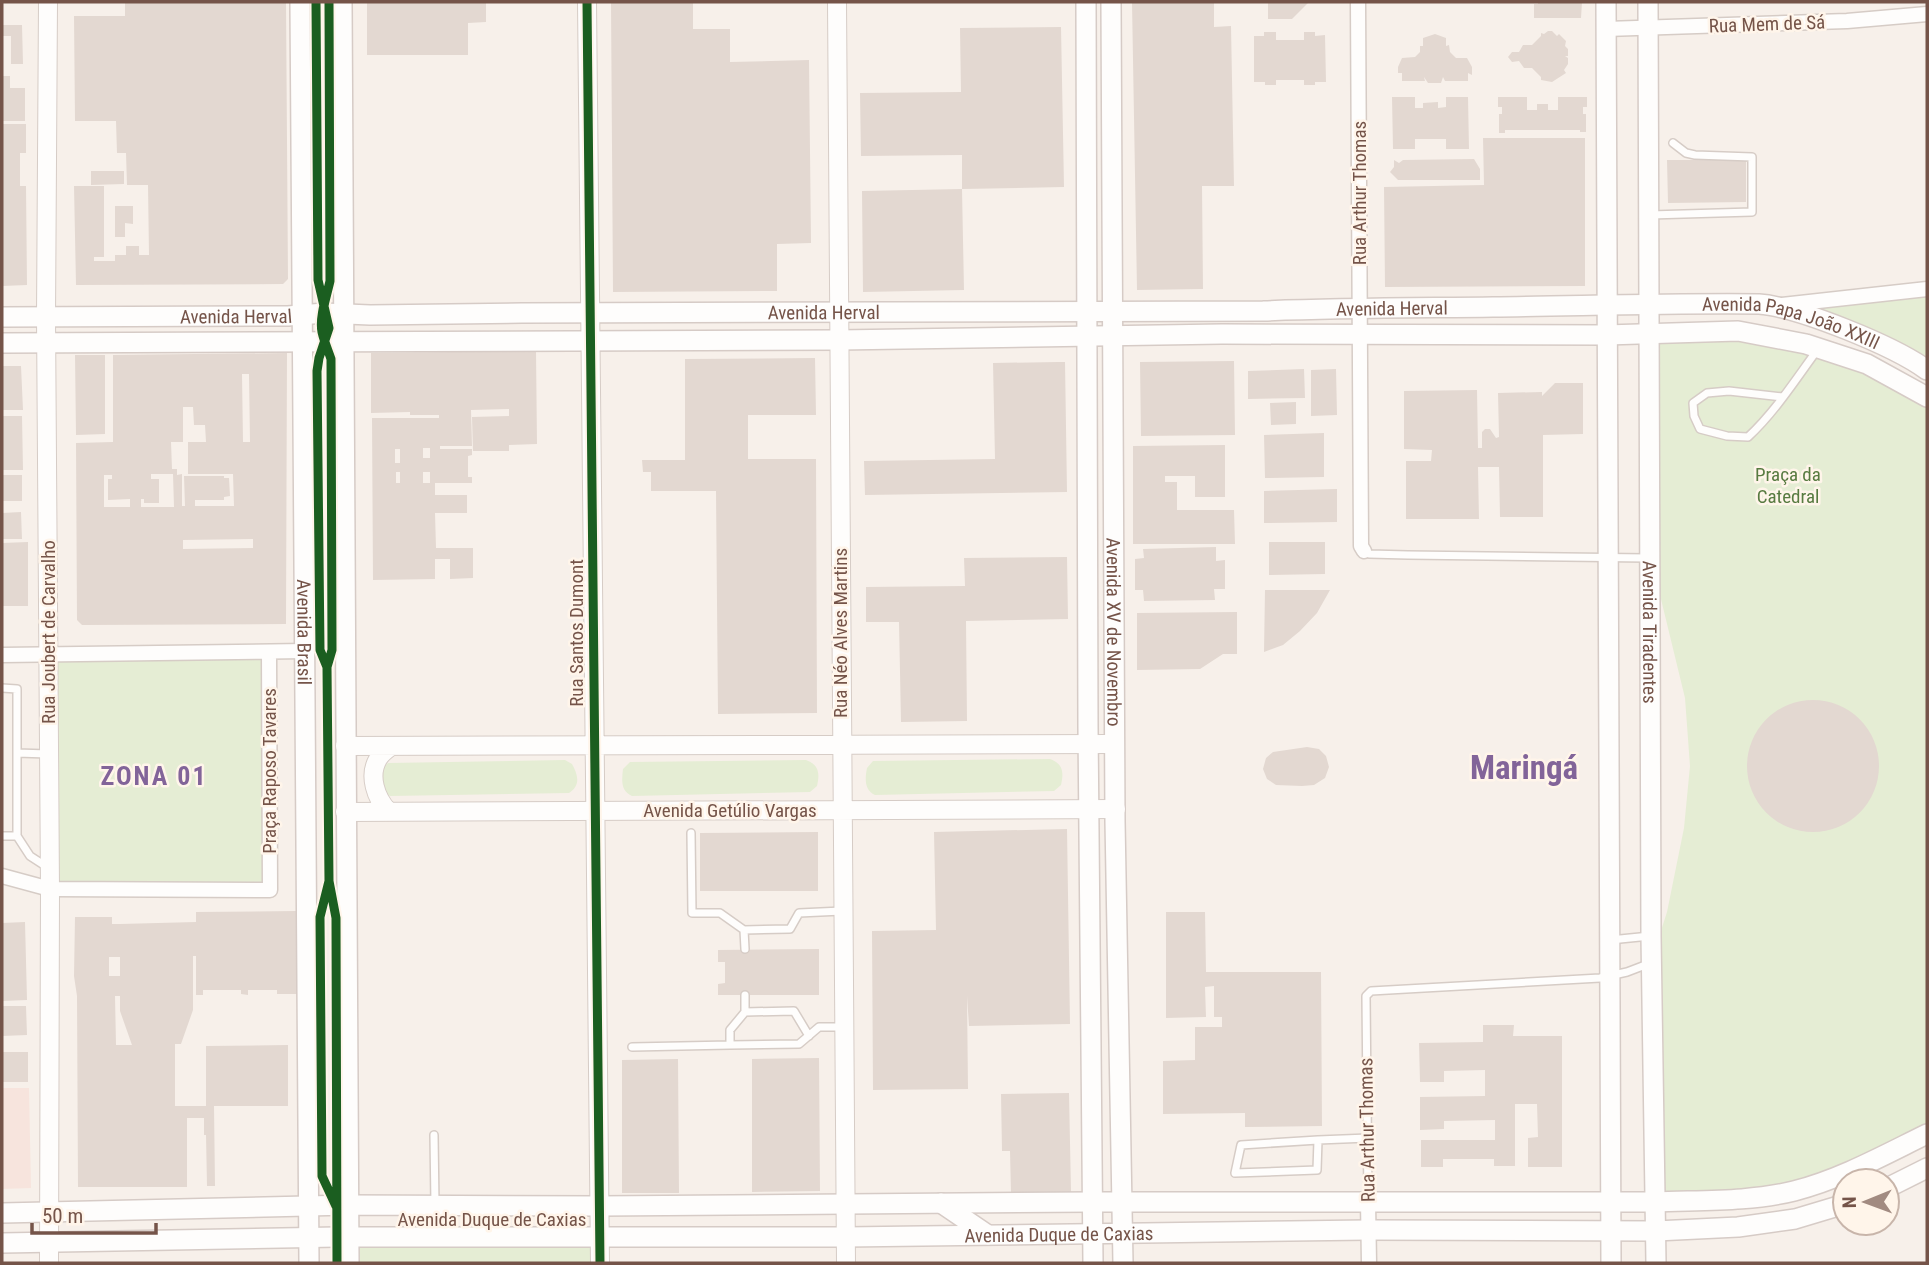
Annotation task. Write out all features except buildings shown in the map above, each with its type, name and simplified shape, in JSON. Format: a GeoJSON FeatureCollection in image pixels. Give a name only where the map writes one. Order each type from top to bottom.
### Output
{"type":"FeatureCollection","features":[{"type":"Feature","properties":{"kind":"main road","name":"Avenida Brasil"},"geometry":{"type":"LineString","coordinates":[[300,2],[309,1263]]}},
{"type":"Feature","properties":{"kind":"main road","name":"Avenida Brasil"},"geometry":{"type":"LineString","coordinates":[[342,2],[349,1263]]}},
{"type":"Feature","properties":{"kind":"main road","name":"Avenida XV de Novembro"},"geometry":{"type":"LineString","coordinates":[[1086,2],[1093,1263]]}},
{"type":"Feature","properties":{"kind":"main road","name":"Avenida XV de Novembro"},"geometry":{"type":"LineString","coordinates":[[1111,2],[1115,808],[1123,1263]]}},
{"type":"Feature","properties":{"kind":"main road"},"geometry":{"type":"LineString","coordinates":[[1606,2],[1611,1263]]}},
{"type":"Feature","properties":{"kind":"main road","name":"Avenida Tiradentes"},"geometry":{"type":"LineString","coordinates":[[1647,2],[1651,962],[1656,1263]]}},
{"type":"Feature","properties":{"kind":"main road","name":"Avenida Herval"},"geometry":{"type":"LineString","coordinates":[[2,317],[1264,311],[1648,302]]}},
{"type":"Feature","properties":{"kind":"main road","name":"Avenida Papa João XXIII"},"geometry":{"type":"LineString","coordinates":[[1648,302],[1777,305],[1874,342],[1927,370]]}},
{"type":"Feature","properties":{"kind":"main road"},"geometry":{"type":"LineString","coordinates":[[1460,308],[1505,335]]}},
{"type":"Feature","properties":{"kind":"main road"},"geometry":{"type":"LineString","coordinates":[[1222,334],[1264,311]]}},
{"type":"Feature","properties":{"kind":"main road"},"geometry":{"type":"LineString","coordinates":[[939,312],[968,337]]}},
{"type":"Feature","properties":{"kind":"main road"},"geometry":{"type":"LineString","coordinates":[[702,339],[744,313]]}},
{"type":"Feature","properties":{"kind":"main road"},"geometry":{"type":"LineString","coordinates":[[429,314],[472,340]]}},
{"type":"Feature","properties":{"kind":"main road"},"geometry":{"type":"LineString","coordinates":[[146,317],[190,341]]}},
{"type":"Feature","properties":{"kind":"main road"},"geometry":{"type":"LineString","coordinates":[[1812,346],[1833,325]]}},
{"type":"Feature","properties":{"kind":"main road","name":"Avenida Papa João XXIII"},"geometry":{"type":"LineString","coordinates":[[1648,332],[1738,331],[1812,346],[1867,364],[1927,397]]}},
{"type":"Feature","properties":{"kind":"main road","name":"Avenida Herval"},"geometry":{"type":"LineString","coordinates":[[2,343],[839,340],[1222,334],[1606,335],[1648,332]]}},
{"type":"Feature","properties":{"kind":"main road"},"geometry":{"type":"LineString","coordinates":[[1859,1167],[1927,1134]]}},
{"type":"Feature","properties":{"kind":"main road"},"geometry":{"type":"LineString","coordinates":[[1901,1181],[1927,1168]]}},
{"type":"Feature","properties":{"kind":"main road"},"geometry":{"type":"LineString","coordinates":[[1655,1202],[1742,1198],[1794,1191],[1831,1178]]}},
{"type":"Feature","properties":{"kind":"main road"},"geometry":{"type":"LineString","coordinates":[[1795,1219],[1831,1188]]}},
{"type":"Feature","properties":{"kind":"main road"},"geometry":{"type":"LineString","coordinates":[[1189,1233],[1244,1202]]}},
{"type":"Feature","properties":{"kind":"main road"},"geometry":{"type":"LineString","coordinates":[[1458,1202],[1507,1230]]}},
{"type":"Feature","properties":{"kind":"main road","name":"Avenida Duque de Caxias"},"geometry":{"type":"LineString","coordinates":[[2,1213],[349,1205],[1655,1202]]}},
{"type":"Feature","properties":{"kind":"main road"},"geometry":{"type":"LineString","coordinates":[[941,1203],[988,1235]]}},
{"type":"Feature","properties":{"kind":"main road"},"geometry":{"type":"LineString","coordinates":[[439,1205],[496,1237]]}},
{"type":"Feature","properties":{"kind":"main road"},"geometry":{"type":"LineString","coordinates":[[708,1236],[753,1205]]}},
{"type":"Feature","properties":{"kind":"main road"},"geometry":{"type":"LineString","coordinates":[[1656,1231],[1738,1227],[1795,1219],[1831,1208]]}},
{"type":"Feature","properties":{"kind":"main road"},"geometry":{"type":"LineString","coordinates":[[122,1242],[181,1210]]}},
{"type":"Feature","properties":{"kind":"main road","name":"Avenida Duque de Caxias"},"geometry":{"type":"LineString","coordinates":[[2,1243],[309,1237],[846,1237],[1368,1230],[1656,1231]]}},
{"type":"Feature","properties":{"kind":"street","name":"Rua Joubert de Carvalho"},"geometry":{"type":"LineString","coordinates":[[48,2],[48,1263]]}},
{"type":"Feature","properties":{"kind":"street","name":"Rua Santos Dumont"},"geometry":{"type":"LineString","coordinates":[[587,2],[600,1263]]}},
{"type":"Feature","properties":{"kind":"street","name":"Rua Néo Alves Martins"},"geometry":{"type":"LineString","coordinates":[[837,2],[846,1263]]}},
{"type":"Feature","properties":{"kind":"street","name":"Rua Arthur Thomas"},"geometry":{"type":"LineString","coordinates":[[1359,2],[1359,336],[1361,546],[1364,551]]}},
{"type":"Feature","properties":{"kind":"street","name":"Rua Mem de Sá"},"geometry":{"type":"LineString","coordinates":[[1606,29],[1847,21],[1927,15]]}},
{"type":"Feature","properties":{"kind":"street"},"geometry":{"type":"LineString","coordinates":[[1777,305],[1927,289]]}},
{"type":"Feature","properties":{"kind":"street"},"geometry":{"type":"LineString","coordinates":[[2,655],[304,651]]}},
{"type":"Feature","properties":{"kind":"street","name":"Praça Raposo Tavares"},"geometry":{"type":"LineString","coordinates":[[50,889],[270,890],[269,652]]}},
{"type":"Feature","properties":{"kind":"street"},"geometry":{"type":"LineString","coordinates":[[345,747],[1115,744]]}},
{"type":"Feature","properties":{"kind":"street"},"geometry":{"type":"LineString","coordinates":[[387,811],[378,800],[373,781],[377,760],[390,747]]}},
{"type":"Feature","properties":{"kind":"street","name":"Avenida Getúlio Vargas"},"geometry":{"type":"LineString","coordinates":[[345,812],[1115,808]]}},
{"type":"Feature","properties":{"kind":"street"},"geometry":{"type":"LineString","coordinates":[[2,877],[50,889]]}},
{"type":"Feature","properties":{"kind":"street","name":"Rua Arthur Thomas"},"geometry":{"type":"LineString","coordinates":[[1368,1202],[1368,1263]]}},
{"type":"Feature","properties":{"kind":"lane"},"geometry":{"type":"LineString","coordinates":[[1649,215],[1752,212],[1752,157],[1695,155],[1686,153],[1673,143]]}},
{"type":"Feature","properties":{"kind":"lane"},"geometry":{"type":"LineString","coordinates":[[1783,397],[1729,391],[1707,393],[1693,403],[1694,416],[1700,429],[1727,436],[1748,437],[1763,424],[1783,397],[1812,346]]}},
{"type":"Feature","properties":{"kind":"lane"},"geometry":{"type":"LineString","coordinates":[[1364,551],[1369,554],[1408,555],[1651,558]]}},
{"type":"Feature","properties":{"kind":"lane"},"geometry":{"type":"LineString","coordinates":[[2,688],[17,689],[17,836],[30,856],[50,868]]}},
{"type":"Feature","properties":{"kind":"lane"},"geometry":{"type":"LineString","coordinates":[[17,754],[49,754]]}},
{"type":"Feature","properties":{"kind":"lane"},"geometry":{"type":"LineString","coordinates":[[691,833],[691,913],[720,913],[744,930],[790,929],[799,913],[842,911]]}},
{"type":"Feature","properties":{"kind":"lane"},"geometry":{"type":"LineString","coordinates":[[2,836],[17,836]]}},
{"type":"Feature","properties":{"kind":"lane"},"geometry":{"type":"LineString","coordinates":[[744,930],[745,949]]}},
{"type":"Feature","properties":{"kind":"lane"},"geometry":{"type":"LineString","coordinates":[[1608,940],[1651,936]]}},
{"type":"Feature","properties":{"kind":"lane"},"geometry":{"type":"LineString","coordinates":[[1610,976],[1641,968],[1651,962]]}},
{"type":"Feature","properties":{"kind":"lane","name":"Rua Arthur Thomas"},"geometry":{"type":"LineString","coordinates":[[1368,1202],[1366,996],[1371,991],[1610,976]]}},
{"type":"Feature","properties":{"kind":"lane"},"geometry":{"type":"LineString","coordinates":[[730,1045],[730,1030],[745,1012],[745,995]]}},
{"type":"Feature","properties":{"kind":"lane"},"geometry":{"type":"LineString","coordinates":[[745,1012],[794,1011],[809,1036]]}},
{"type":"Feature","properties":{"kind":"lane"},"geometry":{"type":"LineString","coordinates":[[632,1047],[799,1044],[819,1027],[844,1027]]}},
{"type":"Feature","properties":{"kind":"lane"},"geometry":{"type":"LineString","coordinates":[[434,1135],[439,1205]]}},
{"type":"Feature","properties":{"kind":"lane"},"geometry":{"type":"LineString","coordinates":[[1318,1140],[1317,1170],[1234,1173],[1241,1145],[1318,1140],[1368,1138]]}},
{"type":"Feature","properties":{"kind":"shaded area"},"geometry":{"type":"Polygon","coordinates":[[[2,1088],[29,1088],[31,1188],[2,1189],[2,1088]]]}},
{"type":"Feature","properties":{"kind":"green space"},"geometry":{"type":"Polygon","coordinates":[[[1927,289],[1927,370],[1777,305],[1927,289]]]}},
{"type":"Feature","properties":{"kind":"green space","name":"Praça da Catedral"},"geometry":{"type":"Polygon","coordinates":[[[1648,333],[1806,344],[1927,397],[1927,1134],[1850,1167],[1831,1167],[1831,1175],[1794,1191],[1655,1202],[1651,962],[1667,912],[1684,828],[1690,766],[1685,698],[1651,558],[1648,333]]]}},
{"type":"Feature","properties":{"kind":"green space"},"geometry":{"type":"Polygon","coordinates":[[[269,652],[270,890],[50,889],[48,654],[269,652]]]}},
{"type":"Feature","properties":{"kind":"green space"},"geometry":{"type":"Polygon","coordinates":[[[1050,759],[1058,763],[1062,772],[1061,785],[1054,791],[875,795],[866,783],[867,768],[873,761],[1050,759]]]}},
{"type":"Feature","properties":{"kind":"green space"},"geometry":{"type":"Polygon","coordinates":[[[565,760],[572,764],[577,776],[577,783],[569,793],[390,796],[381,785],[382,771],[388,763],[565,760]]]}},
{"type":"Feature","properties":{"kind":"green space"},"geometry":{"type":"Polygon","coordinates":[[[806,760],[814,764],[818,773],[817,786],[810,792],[632,796],[625,791],[623,784],[623,769],[630,762],[806,760]]]}},
{"type":"Feature","properties":{"kind":"green space"},"geometry":{"type":"Polygon","coordinates":[[[600,1235],[600,1263],[349,1263],[349,1237],[600,1235]]]}},
{"type":"Feature","properties":{"kind":"cycle path"},"geometry":{"type":"LineString","coordinates":[[316,2],[318,280],[329,328],[319,358],[317,371],[320,650],[327,667],[332,650],[331,359],[325,342],[324,339],[321,326],[322,313],[324,306],[325,299],[330,281],[329,2]]}},
{"type":"Feature","properties":{"kind":"cycle path"},"geometry":{"type":"LineString","coordinates":[[587,2],[600,1263]]}},
{"type":"Feature","properties":{"kind":"cycle path"},"geometry":{"type":"LineString","coordinates":[[327,667],[329,881]]}},
{"type":"Feature","properties":{"kind":"cycle path"},"geometry":{"type":"LineString","coordinates":[[336,1206],[322,1176],[320,917],[329,881],[336,918],[337,1263]]}},
{"type":"Feature","properties":{"kind":"district","name":"Maringá"},"geometry":{"type":"Point","coordinates":[1524,767]}},
{"type":"Feature","properties":{"kind":"district","name":"ZONA 01"},"geometry":{"type":"Point","coordinates":[154,776]}}]}
